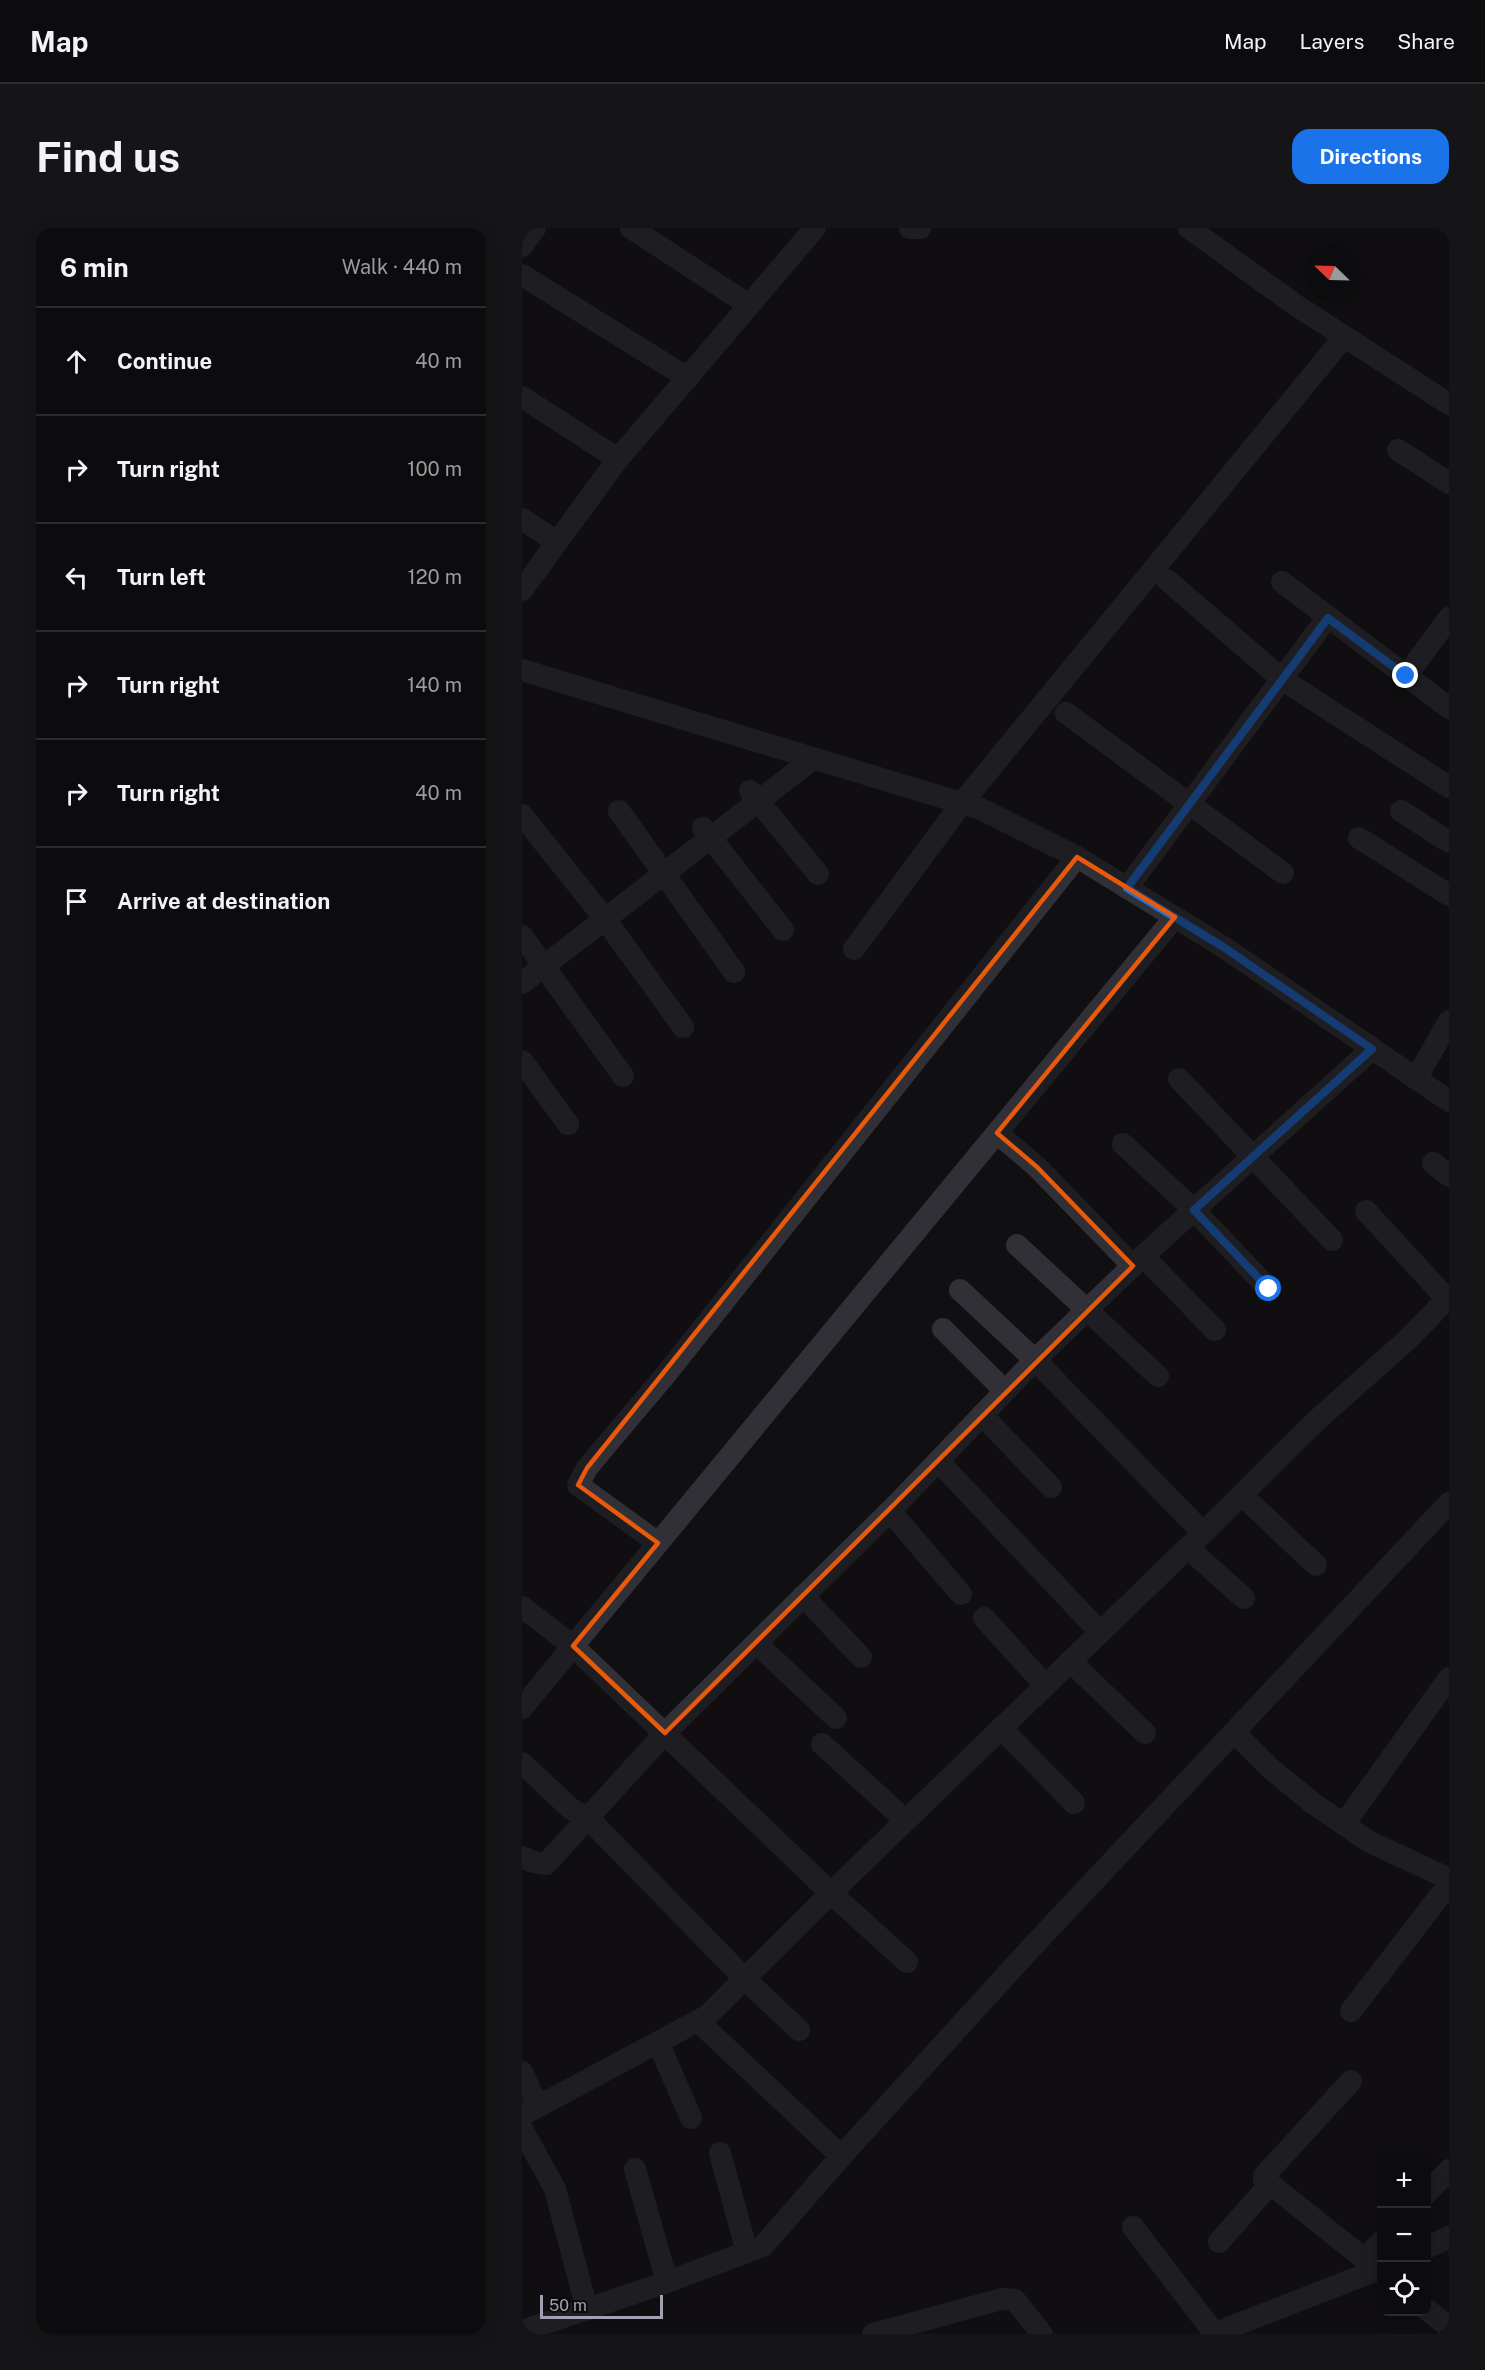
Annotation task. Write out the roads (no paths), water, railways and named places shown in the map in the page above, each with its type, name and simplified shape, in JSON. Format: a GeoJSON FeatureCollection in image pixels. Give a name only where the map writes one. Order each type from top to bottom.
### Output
{"type":"FeatureCollection","features":[{"type":"Feature","properties":{"kind":"street"},"geometry":{"type":"LineString","coordinates":[[522,246],[535,228]]}},
{"type":"Feature","properties":{"kind":"street"},"geometry":{"type":"LineString","coordinates":[[631,228],[749,305]]}},
{"type":"Feature","properties":{"kind":"street"},"geometry":{"type":"LineString","coordinates":[[522,590],[618,459],[815,228]]}},
{"type":"Feature","properties":{"kind":"street"},"geometry":{"type":"LineString","coordinates":[[910,228],[920,228]]}},
{"type":"Feature","properties":{"kind":"street"},"geometry":{"type":"LineString","coordinates":[[1190,228],[1294,304],[1449,404]]}},
{"type":"Feature","properties":{"kind":"street"},"geometry":{"type":"LineString","coordinates":[[522,275],[687,378]]}},
{"type":"Feature","properties":{"kind":"street"},"geometry":{"type":"LineString","coordinates":[[854,949],[962,803],[1344,337]]}},
{"type":"Feature","properties":{"kind":"street"},"geometry":{"type":"LineString","coordinates":[[522,397],[618,459]]}},
{"type":"Feature","properties":{"kind":"street"},"geometry":{"type":"LineString","coordinates":[[1398,450],[1449,483]]}},
{"type":"Feature","properties":{"kind":"street"},"geometry":{"type":"LineString","coordinates":[[522,519],[557,542]]}},
{"type":"Feature","properties":{"kind":"street"},"geometry":{"type":"LineString","coordinates":[[1167,580],[1282,680],[1449,787]]}},
{"type":"Feature","properties":{"kind":"street"},"geometry":{"type":"LineString","coordinates":[[1282,582],[1449,708]]}},
{"type":"Feature","properties":{"kind":"street"},"geometry":{"type":"LineString","coordinates":[[1127,888],[1328,618]]}},
{"type":"Feature","properties":{"kind":"street"},"geometry":{"type":"LineString","coordinates":[[1406,676],[1449,618]]}},
{"type":"Feature","properties":{"kind":"street"},"geometry":{"type":"LineString","coordinates":[[522,669],[981,809],[1077,857],[1225,948],[1449,1101]]}},
{"type":"Feature","properties":{"kind":"street"},"geometry":{"type":"LineString","coordinates":[[1066,713],[1283,873]]}},
{"type":"Feature","properties":{"kind":"street"},"geometry":{"type":"LineString","coordinates":[[522,983],[535,963],[601,915],[806,756]]}},
{"type":"Feature","properties":{"kind":"street"},"geometry":{"type":"LineString","coordinates":[[754,797],[818,874]]}},
{"type":"Feature","properties":{"kind":"street"},"geometry":{"type":"LineString","coordinates":[[619,811],[734,972]]}},
{"type":"Feature","properties":{"kind":"street"},"geometry":{"type":"LineString","coordinates":[[1401,811],[1449,842]]}},
{"type":"Feature","properties":{"kind":"street"},"geometry":{"type":"LineString","coordinates":[[522,815],[601,915],[683,1027]]}},
{"type":"Feature","properties":{"kind":"street"},"geometry":{"type":"LineString","coordinates":[[707,833],[783,930]]}},
{"type":"Feature","properties":{"kind":"street"},"geometry":{"type":"LineString","coordinates":[[1359,838],[1449,895]]}},
{"type":"Feature","properties":{"kind":"street"},"geometry":{"type":"LineString","coordinates":[[658,1543],[578,1485],[587,1468],[674,1364],[1077,857]]}},
{"type":"Feature","properties":{"kind":"street"},"geometry":{"type":"LineString","coordinates":[[522,1708],[1175,917]]}},
{"type":"Feature","properties":{"kind":"street"},"geometry":{"type":"LineString","coordinates":[[522,936],[535,963],[623,1076]]}},
{"type":"Feature","properties":{"kind":"street"},"geometry":{"type":"LineString","coordinates":[[1416,1079],[1449,1021]]}},
{"type":"Feature","properties":{"kind":"street"},"geometry":{"type":"LineString","coordinates":[[522,1857],[546,1864],[665,1733],[890,1511],[1035,1360],[1138,1261],[1372,1049]]}},
{"type":"Feature","properties":{"kind":"street"},"geometry":{"type":"LineString","coordinates":[[522,1061],[568,1124]]}},
{"type":"Feature","properties":{"kind":"street"},"geometry":{"type":"LineString","coordinates":[[1179,1079],[1332,1240]]}},
{"type":"Feature","properties":{"kind":"street"},"geometry":{"type":"LineString","coordinates":[[997,1133],[1215,1330]]}},
{"type":"Feature","properties":{"kind":"street"},"geometry":{"type":"LineString","coordinates":[[1123,1144],[1194,1210],[1269,1289]]}},
{"type":"Feature","properties":{"kind":"street"},"geometry":{"type":"LineString","coordinates":[[522,2072],[530,2111],[707,2016],[905,1820],[1317,1420],[1407,1340],[1448,1298],[1366,1210]]}},
{"type":"Feature","properties":{"kind":"street"},"geometry":{"type":"LineString","coordinates":[[1017,1245],[1158,1376]]}},
{"type":"Feature","properties":{"kind":"street"},"geometry":{"type":"LineString","coordinates":[[960,1290],[1035,1360],[1244,1598]]}},
{"type":"Feature","properties":{"kind":"street"},"geometry":{"type":"LineString","coordinates":[[944,1329],[1005,1391]]}},
{"type":"Feature","properties":{"kind":"street"},"geometry":{"type":"LineString","coordinates":[[982,1415],[1051,1487]]}},
{"type":"Feature","properties":{"kind":"street"},"geometry":{"type":"LineString","coordinates":[[938,1461],[1100,1632]]}},
{"type":"Feature","properties":{"kind":"street"},"geometry":{"type":"LineString","coordinates":[[1242,1495],[1316,1565]]}},
{"type":"Feature","properties":{"kind":"street"},"geometry":{"type":"LineString","coordinates":[[522,2331],[667,2282],[763,2246],[1031,1948],[1449,1503]]}},
{"type":"Feature","properties":{"kind":"street"},"geometry":{"type":"LineString","coordinates":[[890,1511],[961,1594]]}},
{"type":"Feature","properties":{"kind":"street"},"geometry":{"type":"LineString","coordinates":[[803,1596],[861,1657]]}},
{"type":"Feature","properties":{"kind":"street"},"geometry":{"type":"LineString","coordinates":[[522,1607],[573,1646],[831,1893],[907,1962]]}},
{"type":"Feature","properties":{"kind":"street"},"geometry":{"type":"LineString","coordinates":[[984,1618],[1045,1685]]}},
{"type":"Feature","properties":{"kind":"street"},"geometry":{"type":"LineString","coordinates":[[756,1642],[836,1718]]}},
{"type":"Feature","properties":{"kind":"street"},"geometry":{"type":"LineString","coordinates":[[1070,1662],[1145,1733]]}},
{"type":"Feature","properties":{"kind":"street"},"geometry":{"type":"LineString","coordinates":[[1344,1824],[1449,1678]]}},
{"type":"Feature","properties":{"kind":"street"},"geometry":{"type":"LineString","coordinates":[[1001,1728],[1074,1803]]}},
{"type":"Feature","properties":{"kind":"street"},"geometry":{"type":"LineString","coordinates":[[1235,1733],[1270,1769],[1314,1804],[1368,1841],[1449,1879]]}},
{"type":"Feature","properties":{"kind":"street"},"geometry":{"type":"LineString","coordinates":[[822,1744],[905,1820]]}},
{"type":"Feature","properties":{"kind":"street"},"geometry":{"type":"LineString","coordinates":[[522,1763],[571,1809],[588,1818],[744,1978],[799,2030]]}},
{"type":"Feature","properties":{"kind":"street"},"geometry":{"type":"LineString","coordinates":[[1351,2012],[1449,1884]]}},
{"type":"Feature","properties":{"kind":"street"},"geometry":{"type":"LineString","coordinates":[[698,2021],[841,2157]]}},
{"type":"Feature","properties":{"kind":"street"},"geometry":{"type":"LineString","coordinates":[[658,2042],[691,2118]]}},
{"type":"Feature","properties":{"kind":"street"},"geometry":{"type":"LineString","coordinates":[[1132,2227],[1214,2334],[1376,2267],[1270,2184],[1264,2176],[1351,2082]]}},
{"type":"Feature","properties":{"kind":"street"},"geometry":{"type":"LineString","coordinates":[[522,2129],[555,2189],[587,2309]]}},
{"type":"Feature","properties":{"kind":"street"},"geometry":{"type":"LineString","coordinates":[[720,2153],[747,2252]]}},
{"type":"Feature","properties":{"kind":"street"},"geometry":{"type":"LineString","coordinates":[[635,2169],[667,2282]]}},
{"type":"Feature","properties":{"kind":"street"},"geometry":{"type":"LineString","coordinates":[[1431,2189],[1449,2170]]}},
{"type":"Feature","properties":{"kind":"street"},"geometry":{"type":"LineString","coordinates":[[1219,2242],[1270,2184]]}},
{"type":"Feature","properties":{"kind":"street"},"geometry":{"type":"LineString","coordinates":[[1431,2246],[1449,2237]]}},
{"type":"Feature","properties":{"kind":"street"},"geometry":{"type":"LineString","coordinates":[[873,2334],[1002,2299],[1015,2300],[1042,2334]]}},
{"type":"Feature","properties":{"kind":"street"},"geometry":{"type":"LineString","coordinates":[[1431,2313],[1449,2327]]}}]}
